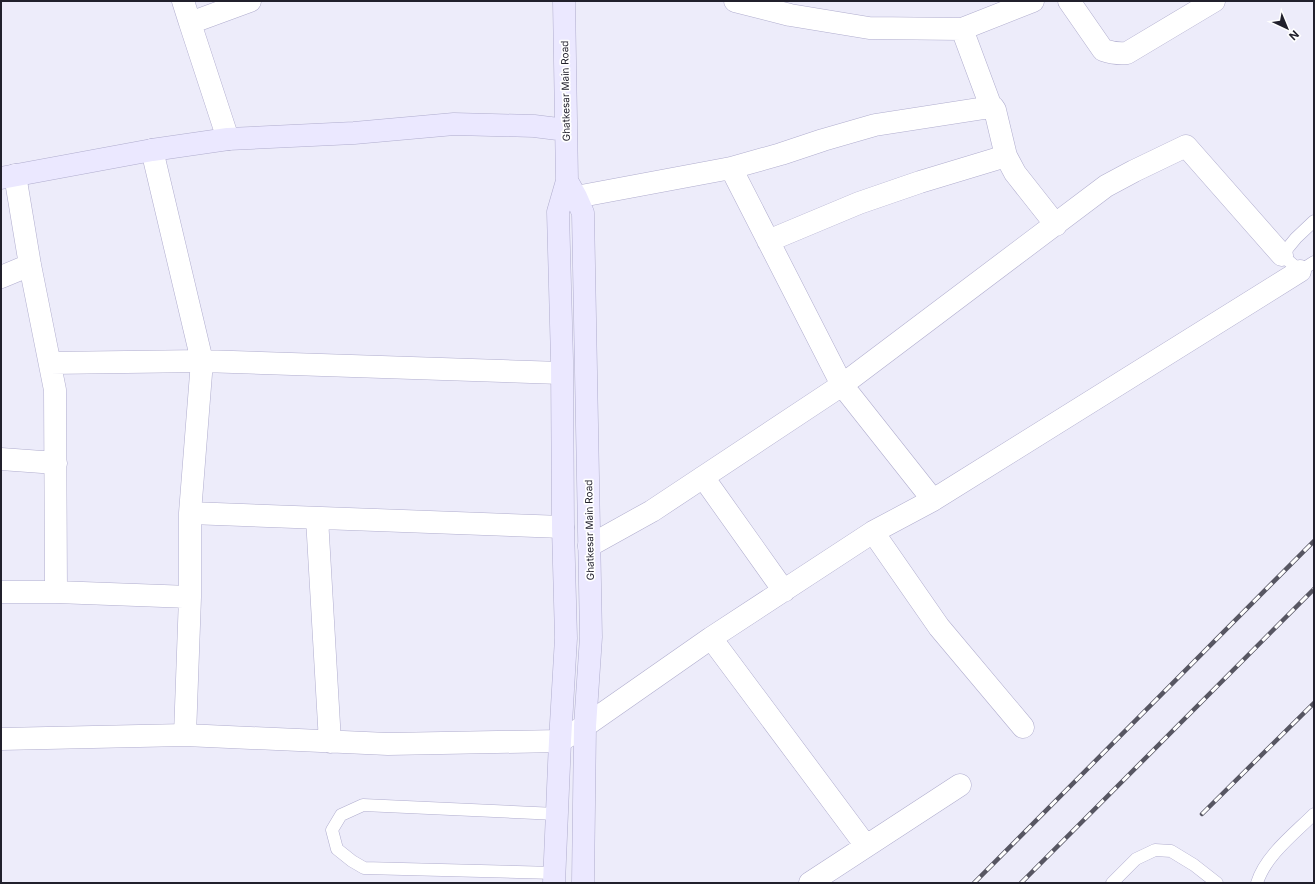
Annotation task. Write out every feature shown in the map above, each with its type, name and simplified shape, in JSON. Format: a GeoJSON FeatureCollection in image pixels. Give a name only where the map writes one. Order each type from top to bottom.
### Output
{"type":"FeatureCollection","features":[{"type":"Feature","properties":{"kind":"main road","name":"Ghatkesar Main Road"},"geometry":{"type":"LineString","coordinates":[[564,1],[566,130],[572,189],[583,213],[591,637],[585,726],[583,883]]}},
{"type":"Feature","properties":{"kind":"main road"},"geometry":{"type":"LineString","coordinates":[[8,176],[152,150],[228,139],[354,133],[454,124],[534,126],[566,130]]}},
{"type":"Feature","properties":{"kind":"main road","name":"Ghatkesar Main Road"},"geometry":{"type":"LineString","coordinates":[[555,878],[560,741],[566,638],[563,527],[562,360],[558,212],[572,189]]}},
{"type":"Feature","properties":{"kind":"street"},"geometry":{"type":"LineString","coordinates":[[183,1],[228,139]]}},
{"type":"Feature","properties":{"kind":"street"},"geometry":{"type":"LineString","coordinates":[[190,23],[250,1]]}},
{"type":"Feature","properties":{"kind":"street"},"geometry":{"type":"LineString","coordinates":[[735,1],[790,15],[869,28],[962,29],[1034,1]]}},
{"type":"Feature","properties":{"kind":"street"},"geometry":{"type":"LineString","coordinates":[[1069,1],[1103,50],[1112,54],[1127,53],[1214,1]]}},
{"type":"Feature","properties":{"kind":"street"},"geometry":{"type":"LineString","coordinates":[[962,29],[991,106],[995,110],[1006,156],[1015,173],[1056,225]]}},
{"type":"Feature","properties":{"kind":"street"},"geometry":{"type":"LineString","coordinates":[[572,189],[731,168],[875,125],[991,106]]}},
{"type":"Feature","properties":{"kind":"street"},"geometry":{"type":"LineString","coordinates":[[589,546],[652,510],[842,385],[1106,186],[1186,146],[1282,255]]}},
{"type":"Feature","properties":{"kind":"street"},"geometry":{"type":"LineString","coordinates":[[152,150],[202,361],[190,513],[190,597],[185,735]]}},
{"type":"Feature","properties":{"kind":"street"},"geometry":{"type":"LineString","coordinates":[[768,241],[859,203],[920,182],[1006,156]]}},
{"type":"Feature","properties":{"kind":"street"},"geometry":{"type":"LineString","coordinates":[[731,168],[842,385],[933,500]]}},
{"type":"Feature","properties":{"kind":"street"},"geometry":{"type":"LineString","coordinates":[[8,176],[30,265],[55,390],[56,592]]}},
{"type":"Feature","properties":{"kind":"street"},"geometry":{"type":"LineString","coordinates":[[1,277],[30,265]]}},
{"type":"Feature","properties":{"kind":"street"},"geometry":{"type":"LineString","coordinates":[[1,739],[185,735],[388,744],[560,741],[585,726],[711,638],[873,532],[933,500],[1307,267]]}},
{"type":"Feature","properties":{"kind":"street"},"geometry":{"type":"LineString","coordinates":[[50,363],[202,361],[561,373]]}},
{"type":"Feature","properties":{"kind":"street"},"geometry":{"type":"LineString","coordinates":[[1,460],[56,463]]}},
{"type":"Feature","properties":{"kind":"street"},"geometry":{"type":"LineString","coordinates":[[703,477],[784,591]]}},
{"type":"Feature","properties":{"kind":"street"},"geometry":{"type":"LineString","coordinates":[[190,513],[563,527]]}},
{"type":"Feature","properties":{"kind":"street"},"geometry":{"type":"LineString","coordinates":[[317,518],[330,742]]}},
{"type":"Feature","properties":{"kind":"street"},"geometry":{"type":"LineString","coordinates":[[873,532],[939,627],[1023,727]]}},
{"type":"Feature","properties":{"kind":"street"},"geometry":{"type":"LineString","coordinates":[[1,592],[56,592],[190,597]]}},
{"type":"Feature","properties":{"kind":"street"},"geometry":{"type":"LineString","coordinates":[[711,638],[866,846]]}},
{"type":"Feature","properties":{"kind":"street"},"geometry":{"type":"LineString","coordinates":[[810,883],[960,785]]}},
{"type":"Feature","properties":{"kind":"lane"},"geometry":{"type":"LineString","coordinates":[[1307,267],[1282,255],[1296,238],[1314,221]]}},
{"type":"Feature","properties":{"kind":"lane"},"geometry":{"type":"LineString","coordinates":[[555,878],[364,868],[337,849],[332,830],[341,815],[362,805],[557,814]]}},
{"type":"Feature","properties":{"kind":"lane"},"geometry":{"type":"LineString","coordinates":[[1258,883],[1260,875],[1277,851],[1314,814]]}},
{"type":"Feature","properties":{"kind":"lane"},"geometry":{"type":"LineString","coordinates":[[1112,883],[1136,859],[1155,850],[1171,851],[1194,865],[1217,883]]}},
{"type":"Feature","properties":{"kind":"railway"},"geometry":{"type":"LineString","coordinates":[[974,883],[1314,541]]}},
{"type":"Feature","properties":{"kind":"railway"},"geometry":{"type":"LineString","coordinates":[[1021,883],[1314,589]]}},
{"type":"Feature","properties":{"kind":"railway"},"geometry":{"type":"LineString","coordinates":[[1202,814],[1314,703]]}}]}
